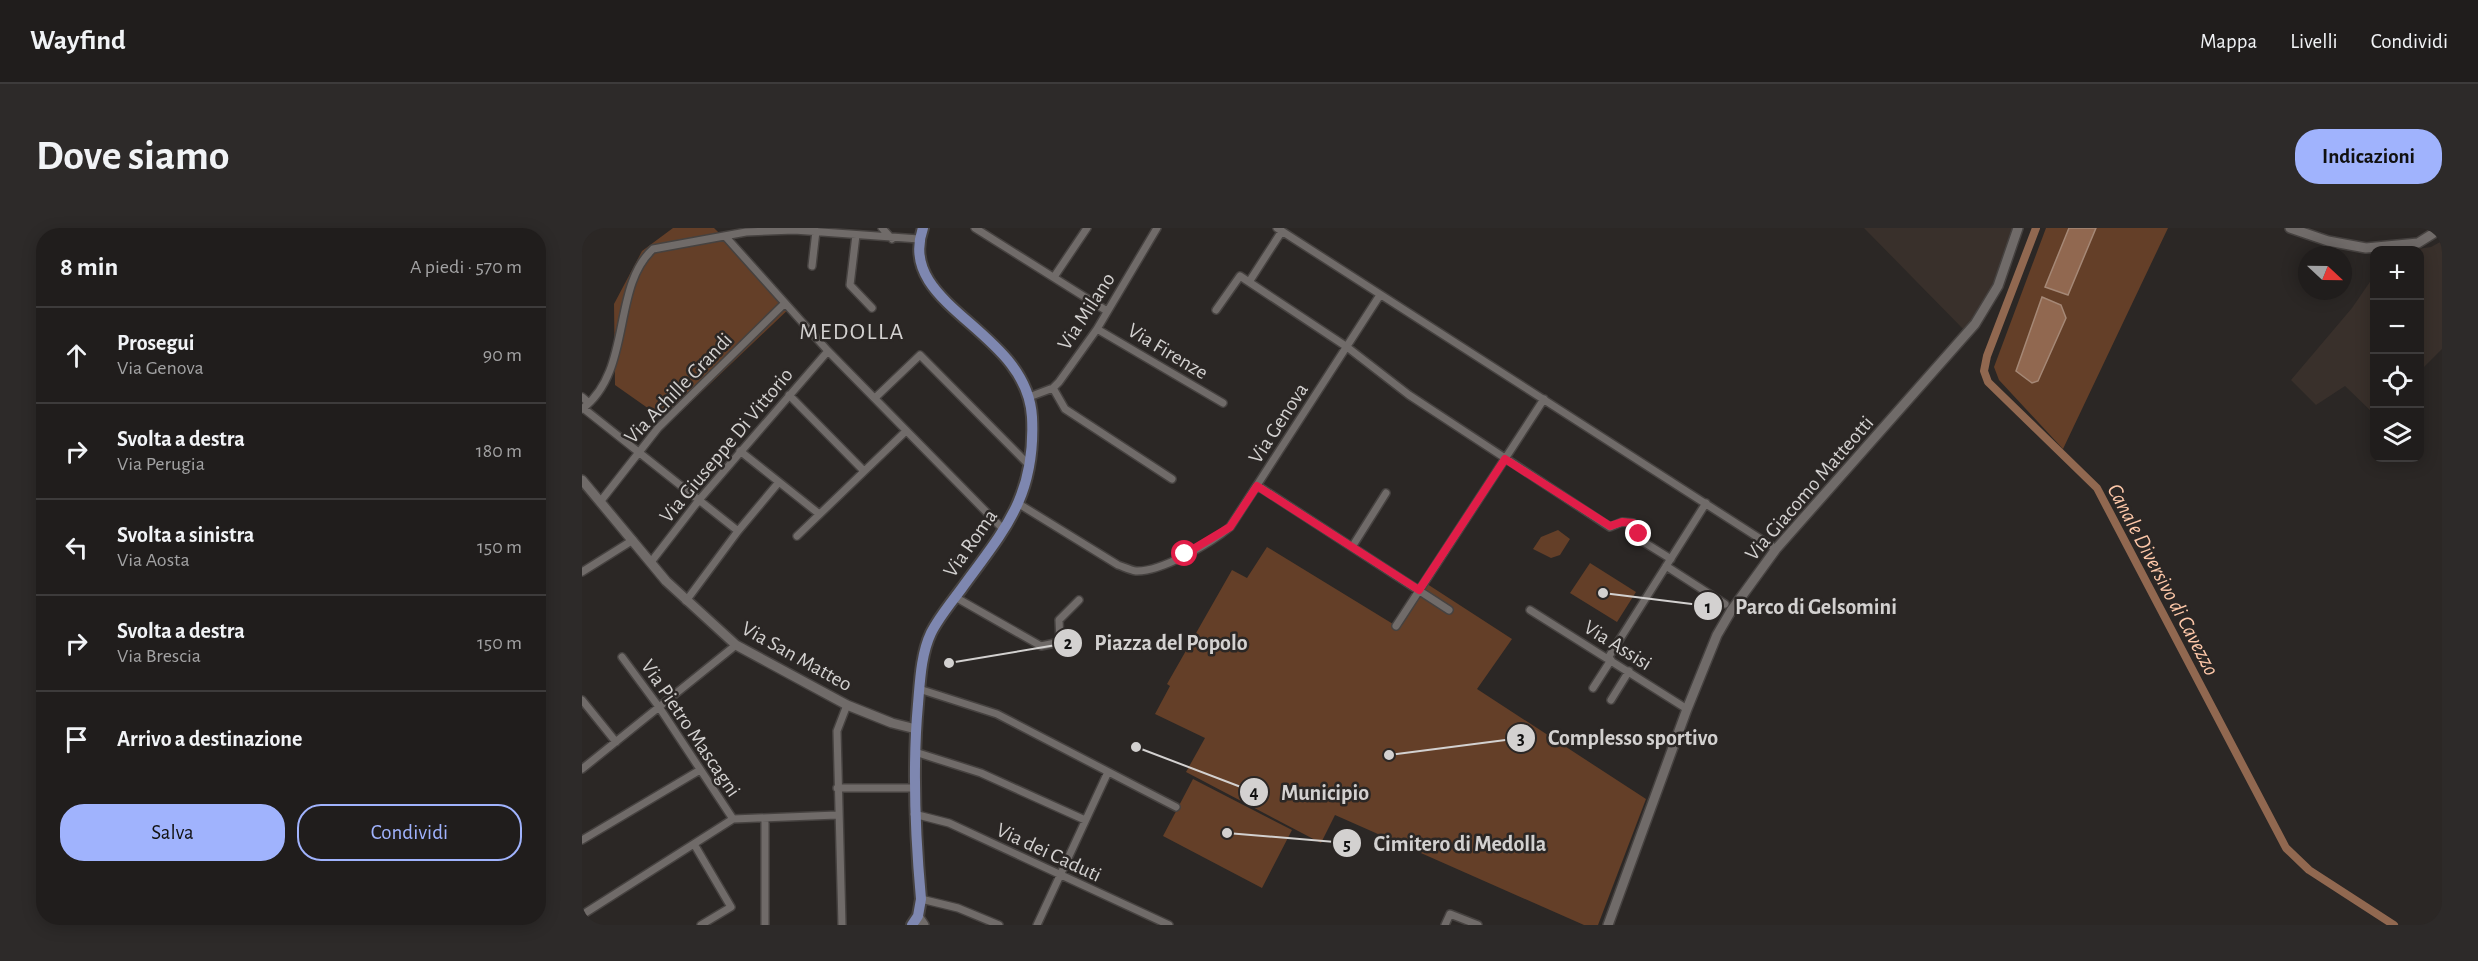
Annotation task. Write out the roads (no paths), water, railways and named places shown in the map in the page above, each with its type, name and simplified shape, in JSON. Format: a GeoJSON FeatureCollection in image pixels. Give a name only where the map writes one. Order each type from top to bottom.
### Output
{"type":"FeatureCollection","features":[{"type":"Feature","properties":{"kind":"main road","name":"Via Roma"},"geometry":{"type":"LineString","coordinates":[[918,922],[921,899],[914,814],[916,729],[919,689],[926,670],[931,634],[1004,530],[1019,504],[1029,465],[1032,434],[1029,397],[1021,379],[996,345],[932,288],[920,261],[921,233]]}},
{"type":"Feature","properties":{"kind":"street"},"geometry":{"type":"LineString","coordinates":[[882,228],[892,238]]}},
{"type":"Feature","properties":{"kind":"street"},"geometry":{"type":"LineString","coordinates":[[975,228],[1107,311]]}},
{"type":"Feature","properties":{"kind":"street"},"geometry":{"type":"LineString","coordinates":[[1054,277],[1087,228]]}},
{"type":"Feature","properties":{"kind":"street","name":"Via Milano"},"geometry":{"type":"LineString","coordinates":[[1053,388],[1097,328],[1157,228]]}},
{"type":"Feature","properties":{"kind":"street","name":"Via Giacomo Matteotti"},"geometry":{"type":"LineString","coordinates":[[1608,925],[1688,709],[1717,635],[1731,611],[1776,549],[1975,324],[1998,286],[2018,228]]}},
{"type":"Feature","properties":{"kind":"street"},"geometry":{"type":"LineString","coordinates":[[2290,228],[2328,241],[2366,248],[2418,243],[2442,228]]}},
{"type":"Feature","properties":{"kind":"street"},"geometry":{"type":"LineString","coordinates":[[585,407],[604,386],[609,374],[636,275],[646,255],[661,245],[784,230],[892,238],[921,233]]}},
{"type":"Feature","properties":{"kind":"street"},"geometry":{"type":"LineString","coordinates":[[1249,282],[1279,230],[1776,549]]}},
{"type":"Feature","properties":{"kind":"street"},"geometry":{"type":"LineString","coordinates":[[812,266],[816,231]]}},
{"type":"Feature","properties":{"kind":"street"},"geometry":{"type":"LineString","coordinates":[[856,235],[850,285],[872,308]]}},
{"type":"Feature","properties":{"kind":"street"},"geometry":{"type":"LineString","coordinates":[[725,236],[828,351],[876,397],[906,431],[1004,530]]}},
{"type":"Feature","properties":{"kind":"street"},"geometry":{"type":"LineString","coordinates":[[1216,310],[1240,276],[1347,347],[1409,395],[1610,526],[1622,522],[1633,523],[1642,541],[1725,604]]}},
{"type":"Feature","properties":{"kind":"street","name":"Via Genova"},"geometry":{"type":"LineString","coordinates":[[1019,504],[1118,565],[1135,571],[1168,563],[1224,532],[1257,486],[1380,295]]}},
{"type":"Feature","properties":{"kind":"street","name":"Via Achille Grandi"},"geometry":{"type":"LineString","coordinates":[[600,502],[658,428],[785,303]]}},
{"type":"Feature","properties":{"kind":"street","name":"Via Firenze"},"geometry":{"type":"LineString","coordinates":[[1097,328],[1223,403]]}},
{"type":"Feature","properties":{"kind":"street","name":"Via Giuseppe Di Vittorio"},"geometry":{"type":"LineString","coordinates":[[651,562],[740,451],[828,351]]}},
{"type":"Feature","properties":{"kind":"street"},"geometry":{"type":"LineString","coordinates":[[876,397],[920,355],[1029,465]]}},
{"type":"Feature","properties":{"kind":"street"},"geometry":{"type":"LineString","coordinates":[[1029,397],[1053,388],[1065,409],[1172,480]]}},
{"type":"Feature","properties":{"kind":"street"},"geometry":{"type":"LineString","coordinates":[[789,395],[864,470]]}},
{"type":"Feature","properties":{"kind":"street"},"geometry":{"type":"LineString","coordinates":[[582,397],[585,407],[738,531]]}},
{"type":"Feature","properties":{"kind":"street"},"geometry":{"type":"LineString","coordinates":[[1396,626],[1544,399]]}},
{"type":"Feature","properties":{"kind":"street"},"geometry":{"type":"LineString","coordinates":[[797,536],[818,513],[906,431]]}},
{"type":"Feature","properties":{"kind":"street"},"geometry":{"type":"LineString","coordinates":[[740,451],[818,513]]}},
{"type":"Feature","properties":{"kind":"street","name":"Via San Matteo"},"geometry":{"type":"LineString","coordinates":[[582,480],[686,601],[736,645],[847,705],[892,723],[916,729]]}},
{"type":"Feature","properties":{"kind":"street"},"geometry":{"type":"LineString","coordinates":[[686,601],[738,531],[779,482]]}},
{"type":"Feature","properties":{"kind":"street"},"geometry":{"type":"LineString","coordinates":[[1257,486],[1449,610]]}},
{"type":"Feature","properties":{"kind":"street"},"geometry":{"type":"LineString","coordinates":[[1353,547],[1386,493]]}},
{"type":"Feature","properties":{"kind":"street"},"geometry":{"type":"LineString","coordinates":[[1593,688],[1706,503]]}},
{"type":"Feature","properties":{"kind":"street"},"geometry":{"type":"LineString","coordinates":[[582,572],[633,540]]}},
{"type":"Feature","properties":{"kind":"street"},"geometry":{"type":"LineString","coordinates":[[955,597],[1041,646],[1069,640]]}},
{"type":"Feature","properties":{"kind":"street"},"geometry":{"type":"LineString","coordinates":[[1060,642],[1059,620],[1080,600]]}},
{"type":"Feature","properties":{"kind":"street","name":"Via Assisi"},"geometry":{"type":"LineString","coordinates":[[1530,610],[1688,709]]}},
{"type":"Feature","properties":{"kind":"street"},"geometry":{"type":"LineString","coordinates":[[582,769],[736,645]]}},
{"type":"Feature","properties":{"kind":"street","name":"Via Pietro Mascagni"},"geometry":{"type":"LineString","coordinates":[[622,657],[659,707],[733,819]]}},
{"type":"Feature","properties":{"kind":"street"},"geometry":{"type":"LineString","coordinates":[[1611,700],[1629,671]]}},
{"type":"Feature","properties":{"kind":"street"},"geometry":{"type":"LineString","coordinates":[[919,689],[997,714],[1176,807]]}},
{"type":"Feature","properties":{"kind":"street"},"geometry":{"type":"LineString","coordinates":[[582,700],[616,742]]}},
{"type":"Feature","properties":{"kind":"street"},"geometry":{"type":"LineString","coordinates":[[842,925],[837,815],[837,731],[847,705]]}},
{"type":"Feature","properties":{"kind":"street"},"geometry":{"type":"LineString","coordinates":[[915,752],[981,773],[1085,820]]}},
{"type":"Feature","properties":{"kind":"street"},"geometry":{"type":"LineString","coordinates":[[582,840],[700,770]]}},
{"type":"Feature","properties":{"kind":"street"},"geometry":{"type":"LineString","coordinates":[[1037,925],[1108,772]]}},
{"type":"Feature","properties":{"kind":"street"},"geometry":{"type":"LineString","coordinates":[[837,788],[914,788]]}},
{"type":"Feature","properties":{"kind":"street","name":"Via dei Caduti"},"geometry":{"type":"LineString","coordinates":[[914,814],[949,823],[1169,925]]}},
{"type":"Feature","properties":{"kind":"street"},"geometry":{"type":"LineString","coordinates":[[586,925],[582,917],[733,819],[837,815]]}},
{"type":"Feature","properties":{"kind":"street"},"geometry":{"type":"LineString","coordinates":[[765,818],[765,925]]}},
{"type":"Feature","properties":{"kind":"street"},"geometry":{"type":"LineString","coordinates":[[694,844],[731,907],[701,925]]}},
{"type":"Feature","properties":{"kind":"street"},"geometry":{"type":"LineString","coordinates":[[921,899],[958,908],[999,925]]}},
{"type":"Feature","properties":{"kind":"street"},"geometry":{"type":"LineString","coordinates":[[1445,925],[1449,914],[1460,922],[1478,925]]}},
{"type":"Feature","properties":{"kind":"waterway","name":"Canale Diversivo di Cavezzo"},"geometry":{"type":"LineString","coordinates":[[2036,228],[1987,356],[1984,371],[1988,382],[2097,488],[2286,848],[2309,870],[2394,925]]}},
{"type":"Feature","properties":{"kind":"place","name":"Parco di Gelsomini"},"geometry":{"type":"Point","coordinates":[1603,593]}},
{"type":"Feature","properties":{"kind":"place","name":"Piazza del Popolo"},"geometry":{"type":"Point","coordinates":[949,663]}},
{"type":"Feature","properties":{"kind":"place","name":"Municipio"},"geometry":{"type":"Point","coordinates":[1136,747]}},
{"type":"Feature","properties":{"kind":"place","name":"Complesso sportivo"},"geometry":{"type":"Point","coordinates":[1389,755]}},
{"type":"Feature","properties":{"kind":"place","name":"Cimitero di Medolla"},"geometry":{"type":"Point","coordinates":[1227,833]}},
{"type":"Feature","properties":{"kind":"district","name":"MEDOLLA"},"geometry":{"type":"Point","coordinates":[852,331]}}]}
